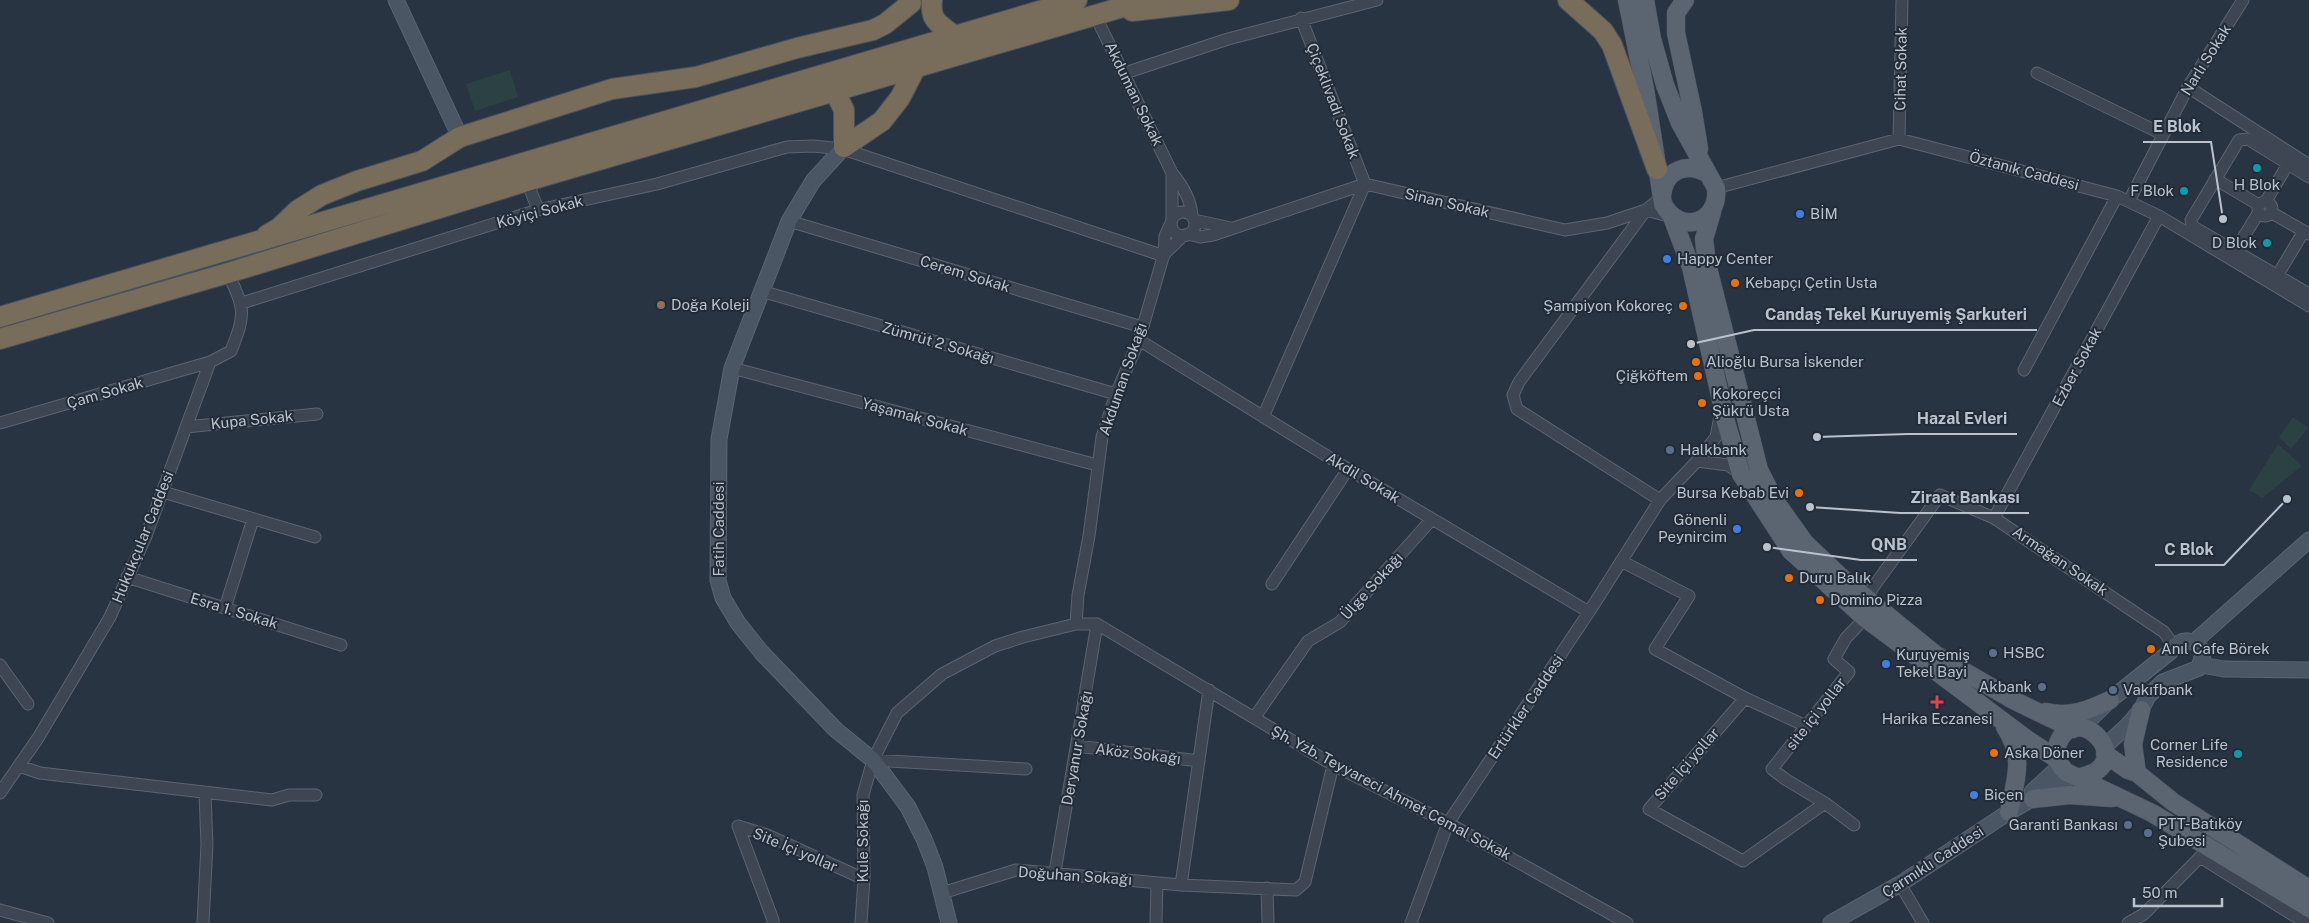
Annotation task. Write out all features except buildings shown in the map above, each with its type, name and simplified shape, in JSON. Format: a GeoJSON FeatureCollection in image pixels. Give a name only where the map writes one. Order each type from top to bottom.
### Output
{"type":"FeatureCollection","features":[{"type":"Feature","properties":{"kind":"highway"},"geometry":{"type":"LineString","coordinates":[[932,0],[934,19],[953,35]]}},
{"type":"Feature","properties":{"kind":"highway"},"geometry":{"type":"LineString","coordinates":[[0,317],[1076,0]]}},
{"type":"Feature","properties":{"kind":"highway"},"geometry":{"type":"LineString","coordinates":[[0,339],[228,273],[527,181],[1147,0]]}},
{"type":"Feature","properties":{"kind":"highway"},"geometry":{"type":"LineString","coordinates":[[1095,15],[1229,0]]}},
{"type":"Feature","properties":{"kind":"highway"},"geometry":{"type":"LineString","coordinates":[[1568,0],[1603,31],[1612,46],[1656,169]]}},
{"type":"Feature","properties":{"kind":"highway"},"geometry":{"type":"LineString","coordinates":[[255,243],[322,195],[358,181],[422,161],[460,137],[612,89],[696,77],[797,48],[873,30],[885,24],[914,2]]}},
{"type":"Feature","properties":{"kind":"highway"},"geometry":{"type":"LineString","coordinates":[[871,60],[884,37],[914,2]]}},
{"type":"Feature","properties":{"kind":"highway"},"geometry":{"type":"LineString","coordinates":[[844,148],[882,121],[900,98],[916,67]]}},
{"type":"Feature","properties":{"kind":"highway"},"geometry":{"type":"LineString","coordinates":[[835,92],[844,110],[844,148]]}},
{"type":"Feature","properties":{"kind":"main road"},"geometry":{"type":"LineString","coordinates":[[396,0],[460,137]]}},
{"type":"Feature","properties":{"kind":"main road"},"geometry":{"type":"LineString","coordinates":[[1627,0],[1646,89],[1656,169],[1663,204],[1672,217],[1690,267],[1741,474],[1791,551],[1865,618],[2067,769],[2160,818],[2205,852],[2309,908]]}},
{"type":"Feature","properties":{"kind":"main road"},"geometry":{"type":"LineString","coordinates":[[1645,0],[1652,39],[1665,84],[1680,123],[1708,174],[1717,196],[1704,239],[1708,264],[1759,470],[1775,501],[1805,543],[1843,580],[1936,655],[2022,705],[2077,728],[2096,733],[2105,750],[2128,770],[2137,773],[2173,802],[2309,889]]}},
{"type":"Feature","properties":{"kind":"main road"},"geometry":{"type":"LineString","coordinates":[[1685,0],[1676,13],[1676,33],[1708,174]]}},
{"type":"Feature","properties":{"kind":"main road","name":"Fatih Caddesi"},"geometry":{"type":"LineString","coordinates":[[844,148],[814,181],[789,221],[732,368],[719,439],[718,580],[723,598],[738,623],[762,653],[836,730],[873,760],[908,807],[924,839],[942,893],[949,923]]}},
{"type":"Feature","properties":{"kind":"main road"},"geometry":{"type":"LineString","coordinates":[[1662,197],[1662,188],[1666,179],[1681,168],[1700,169],[1708,174]]}},
{"type":"Feature","properties":{"kind":"main road"},"geometry":{"type":"LineString","coordinates":[[1672,217],[1680,221],[1697,222],[1712,212]]}},
{"type":"Feature","properties":{"kind":"main road"},"geometry":{"type":"LineString","coordinates":[[2194,642],[2309,540]]}},
{"type":"Feature","properties":{"kind":"main road"},"geometry":{"type":"LineString","coordinates":[[2067,769],[2056,752],[2061,738],[2077,728],[2183,640],[2194,642],[2202,649],[2202,665],[2195,671],[2163,682],[2148,696],[2141,710],[2133,744],[2137,773]]}},
{"type":"Feature","properties":{"kind":"main road"},"geometry":{"type":"LineString","coordinates":[[2172,648],[2170,661],[2172,666],[2186,674]]}},
{"type":"Feature","properties":{"kind":"main road"},"geometry":{"type":"LineString","coordinates":[[2202,665],[2224,669],[2309,670]]}},
{"type":"Feature","properties":{"kind":"main road"},"geometry":{"type":"LineString","coordinates":[[2022,705],[2050,713],[2068,714],[2090,709],[2110,700]]}},
{"type":"Feature","properties":{"kind":"main road"},"geometry":{"type":"LineString","coordinates":[[2009,812],[2067,769],[2094,773],[2100,768],[2105,750],[2141,710]]}},
{"type":"Feature","properties":{"kind":"main road"},"geometry":{"type":"LineString","coordinates":[[1997,716],[2014,742],[2018,756],[2018,774],[2009,812]]}},
{"type":"Feature","properties":{"kind":"main road","name":"Çarmıklı Caddesi"},"geometry":{"type":"LineString","coordinates":[[1831,923],[1900,884],[2009,812],[2033,799],[2067,769]]}},
{"type":"Feature","properties":{"kind":"main road"},"geometry":{"type":"LineString","coordinates":[[2033,799],[2070,795],[2121,798]]}},
{"type":"Feature","properties":{"kind":"street"},"geometry":{"type":"LineString","coordinates":[[1125,74],[1228,39],[1301,18],[1377,0]]}},
{"type":"Feature","properties":{"kind":"street","name":"Cihat Sokak"},"geometry":{"type":"LineString","coordinates":[[1899,139],[1902,0]]}},
{"type":"Feature","properties":{"kind":"street","name":"Narlı Sokak"},"geometry":{"type":"LineString","coordinates":[[2129,201],[2188,87],[2242,0]]}},
{"type":"Feature","properties":{"kind":"street","name":"Akduman Sokak"},"geometry":{"type":"LineString","coordinates":[[1095,15],[1172,173],[1183,186],[1192,205],[1193,218]]}},
{"type":"Feature","properties":{"kind":"street","name":"Çiçeklivadi Sokak"},"geometry":{"type":"LineString","coordinates":[[1301,18],[1365,184]]}},
{"type":"Feature","properties":{"kind":"street"},"geometry":{"type":"LineString","coordinates":[[2037,74],[2162,134]]}},
{"type":"Feature","properties":{"kind":"street"},"geometry":{"type":"LineString","coordinates":[[2188,87],[2309,165]]}},
{"type":"Feature","properties":{"kind":"street","name":"Öztanık Caddesi"},"geometry":{"type":"LineString","coordinates":[[1708,174],[1899,139],[2117,196],[2159,216],[2309,306]]}},
{"type":"Feature","properties":{"kind":"street"},"geometry":{"type":"LineString","coordinates":[[2309,177],[2248,139],[2239,140],[2191,220],[2192,226],[2309,294]]}},
{"type":"Feature","properties":{"kind":"street","name":"Köyiçi Sokak"},"geometry":{"type":"LineString","coordinates":[[242,303],[538,210],[657,184],[787,148],[813,146],[844,148],[1164,255]]}},
{"type":"Feature","properties":{"kind":"street"},"geometry":{"type":"LineString","coordinates":[[2235,251],[2288,164]]}},
{"type":"Feature","properties":{"kind":"street","name":"Akduman Sokak"},"geometry":{"type":"LineString","coordinates":[[1172,173],[1172,221]]}},
{"type":"Feature","properties":{"kind":"street"},"geometry":{"type":"LineString","coordinates":[[2215,179],[2261,206],[2272,205],[2272,213],[2307,232],[2277,276]]}},
{"type":"Feature","properties":{"kind":"street"},"geometry":{"type":"LineString","coordinates":[[527,181],[538,210]]}},
{"type":"Feature","properties":{"kind":"street"},"geometry":{"type":"LineString","coordinates":[[1231,228],[1193,218],[1182,212],[1172,221],[1177,233],[1200,237],[1231,228],[1365,184]]}},
{"type":"Feature","properties":{"kind":"street"},"geometry":{"type":"LineString","coordinates":[[1263,417],[1365,184]]}},
{"type":"Feature","properties":{"kind":"street","name":"Sinan Sokak"},"geometry":{"type":"LineString","coordinates":[[1365,184],[1565,230],[1608,223],[1646,210],[1662,197]]}},
{"type":"Feature","properties":{"kind":"street"},"geometry":{"type":"LineString","coordinates":[[2024,370],[2117,196]]}},
{"type":"Feature","properties":{"kind":"street"},"geometry":{"type":"LineString","coordinates":[[1660,500],[1516,409],[1513,395],[1519,382],[1646,210],[1672,217]]}},
{"type":"Feature","properties":{"kind":"street","name":"Ezber Sokak"},"geometry":{"type":"LineString","coordinates":[[1994,518],[2159,216]]}},
{"type":"Feature","properties":{"kind":"street"},"geometry":{"type":"LineString","coordinates":[[1186,235],[1194,228],[1193,218]]}},
{"type":"Feature","properties":{"kind":"street","name":"Cerem Sokak"},"geometry":{"type":"LineString","coordinates":[[789,221],[1142,327]]}},
{"type":"Feature","properties":{"kind":"street","name":"Akduman Sokağı"},"geometry":{"type":"LineString","coordinates":[[1076,624],[1078,595],[1089,536],[1102,437],[1116,394],[1139,340],[1164,255],[1165,236],[1172,221]]}},
{"type":"Feature","properties":{"kind":"street","name":"Akduman Sokağı"},"geometry":{"type":"LineString","coordinates":[[1164,255],[1186,235]]}},
{"type":"Feature","properties":{"kind":"street"},"geometry":{"type":"LineString","coordinates":[[210,362],[231,351],[241,326],[242,303],[228,273]]}},
{"type":"Feature","properties":{"kind":"street","name":"Zümrüt 2 Sokağı"},"geometry":{"type":"LineString","coordinates":[[761,292],[1116,394]]}},
{"type":"Feature","properties":{"kind":"street","name":"Akdil Sokak"},"geometry":{"type":"LineString","coordinates":[[1139,340],[1348,469],[1589,612]]}},
{"type":"Feature","properties":{"kind":"street","name":"Çam Sokak"},"geometry":{"type":"LineString","coordinates":[[0,423],[210,362]]}},
{"type":"Feature","properties":{"kind":"street","name":"Hukukçular Caddesi"},"geometry":{"type":"LineString","coordinates":[[0,793],[38,738],[110,617],[126,577],[146,536],[210,362]]}},
{"type":"Feature","properties":{"kind":"street","name":"Yaşamak Sokak"},"geometry":{"type":"LineString","coordinates":[[732,368],[1097,465]]}},
{"type":"Feature","properties":{"kind":"street","name":"Ertürkler Caddesi"},"geometry":{"type":"LineString","coordinates":[[1415,921],[1448,823],[1589,612],[1660,500],[1697,461],[1716,437],[1722,402]]}},
{"type":"Feature","properties":{"kind":"street","name":"Kupa Sokak"},"geometry":{"type":"LineString","coordinates":[[186,427],[317,414]]}},
{"type":"Feature","properties":{"kind":"street"},"geometry":{"type":"LineString","coordinates":[[1697,461],[1728,465],[1741,474]]}},
{"type":"Feature","properties":{"kind":"street"},"geometry":{"type":"LineString","coordinates":[[1272,584],[1348,469]]}},
{"type":"Feature","properties":{"kind":"street"},"geometry":{"type":"LineString","coordinates":[[163,492],[315,537]]}},
{"type":"Feature","properties":{"kind":"street","name":"Armağan Sokak"},"geometry":{"type":"LineString","coordinates":[[1866,597],[1940,495],[1994,518],[2164,632],[2172,648]]}},
{"type":"Feature","properties":{"kind":"street"},"geometry":{"type":"LineString","coordinates":[[225,608],[253,519]]}},
{"type":"Feature","properties":{"kind":"street","name":"Ülge Sokağı"},"geometry":{"type":"LineString","coordinates":[[1254,718],[1308,642],[1340,622],[1432,519]]}},
{"type":"Feature","properties":{"kind":"street"},"geometry":{"type":"LineString","coordinates":[[1621,561],[1689,596],[1655,649],[1745,698],[1806,726]]}},
{"type":"Feature","properties":{"kind":"street","name":"Esra 1. Sokak"},"geometry":{"type":"LineString","coordinates":[[126,577],[340,644]]}},
{"type":"Feature","properties":{"kind":"street","name":"site içi yollar"},"geometry":{"type":"LineString","coordinates":[[1822,800],[1785,779],[1772,769],[1849,672],[1834,659],[1846,638],[1865,618]]}},
{"type":"Feature","properties":{"kind":"street"},"geometry":{"type":"LineString","coordinates":[[1076,624],[1097,624]]}},
{"type":"Feature","properties":{"kind":"street","name":"Kule Sokağı"},"geometry":{"type":"LineString","coordinates":[[861,923],[864,880],[863,795],[873,760],[897,713],[942,674],[995,646],[1076,624]]}},
{"type":"Feature","properties":{"kind":"street","name":"Şh. Yzb. Teyyareci Ahmet Cemal Sokak"},"geometry":{"type":"LineString","coordinates":[[1097,624],[1333,765],[1448,823],[1627,923]]}},
{"type":"Feature","properties":{"kind":"street","name":"Deryanur Sokağı"},"geometry":{"type":"LineString","coordinates":[[1055,872],[1097,624]]}},
{"type":"Feature","properties":{"kind":"street"},"geometry":{"type":"LineString","coordinates":[[0,664],[28,704]]}},
{"type":"Feature","properties":{"kind":"street"},"geometry":{"type":"LineString","coordinates":[[1181,885],[1209,690]]}},
{"type":"Feature","properties":{"kind":"street","name":"Site İçi yollar"},"geometry":{"type":"LineString","coordinates":[[1745,698],[1649,809],[1743,861],[1822,800]]}},
{"type":"Feature","properties":{"kind":"street","name":"Aköz Sokağı"},"geometry":{"type":"LineString","coordinates":[[1077,746],[1199,761]]}},
{"type":"Feature","properties":{"kind":"street"},"geometry":{"type":"LineString","coordinates":[[873,760],[1026,769]]}},
{"type":"Feature","properties":{"kind":"street","name":"Doğuhan Sokağı"},"geometry":{"type":"LineString","coordinates":[[942,893],[1016,870],[1055,872],[1181,885],[1296,890],[1306,882],[1333,765]]}},
{"type":"Feature","properties":{"kind":"street"},"geometry":{"type":"LineString","coordinates":[[19,766],[40,773],[205,794],[272,800],[289,795],[316,795]]}},
{"type":"Feature","properties":{"kind":"street"},"geometry":{"type":"LineString","coordinates":[[203,923],[207,844],[205,794]]}},
{"type":"Feature","properties":{"kind":"street"},"geometry":{"type":"LineString","coordinates":[[1822,800],[1854,825]]}},
{"type":"Feature","properties":{"kind":"street","name":"Site İçi yollar"},"geometry":{"type":"LineString","coordinates":[[773,923],[774,920],[738,826],[767,835],[864,880]]}},
{"type":"Feature","properties":{"kind":"street"},"geometry":{"type":"LineString","coordinates":[[2128,923],[2144,914],[2205,852],[2306,923]]}},
{"type":"Feature","properties":{"kind":"street"},"geometry":{"type":"LineString","coordinates":[[1156,923],[1157,883]]}},
{"type":"Feature","properties":{"kind":"street"},"geometry":{"type":"LineString","coordinates":[[1900,884],[1923,923]]}},
{"type":"Feature","properties":{"kind":"street"},"geometry":{"type":"LineString","coordinates":[[1268,888],[1268,923]]}},
{"type":"Feature","properties":{"kind":"street"},"geometry":{"type":"LineString","coordinates":[[0,910],[48,923]]}},
{"type":"Feature","properties":{"kind":"green space"},"geometry":{"type":"Polygon","coordinates":[[[510,70],[518,97],[475,111],[466,84],[510,70]]]}},
{"type":"Feature","properties":{"kind":"green space"},"geometry":{"type":"Polygon","coordinates":[[[2293,417],[2308,428],[2291,449],[2279,437],[2293,417]]]}},
{"type":"Feature","properties":{"kind":"green space"},"geometry":{"type":"Polygon","coordinates":[[[2278,444],[2302,466],[2262,498],[2249,490],[2278,444]]]}},
{"type":"Feature","properties":{"kind":"place","name":"H Blok"},"geometry":{"type":"Point","coordinates":[2257,168]}},
{"type":"Feature","properties":{"kind":"place","name":"F Blok"},"geometry":{"type":"Point","coordinates":[2184,191]}},
{"type":"Feature","properties":{"kind":"place","name":"BİM"},"geometry":{"type":"Point","coordinates":[1800,214]}},
{"type":"Feature","properties":{"kind":"place","name":"E Blok"},"geometry":{"type":"Point","coordinates":[2223,219]}},
{"type":"Feature","properties":{"kind":"place","name":"D Blok"},"geometry":{"type":"Point","coordinates":[2267,243]}},
{"type":"Feature","properties":{"kind":"place","name":"Happy Center"},"geometry":{"type":"Point","coordinates":[1667,259]}},
{"type":"Feature","properties":{"kind":"place","name":"Kebapçı Çetin Usta"},"geometry":{"type":"Point","coordinates":[1735,283]}},
{"type":"Feature","properties":{"kind":"place","name":"Doğa Koleji"},"geometry":{"type":"Point","coordinates":[661,305]}},
{"type":"Feature","properties":{"kind":"place","name":"Şampiyon Kokoreç"},"geometry":{"type":"Point","coordinates":[1683,306]}},
{"type":"Feature","properties":{"kind":"place","name":"Candaş Tekel Kuruyemiş Şarkuteri"},"geometry":{"type":"Point","coordinates":[1691,344]}},
{"type":"Feature","properties":{"kind":"place","name":"Alioğlu Bursa İskender"},"geometry":{"type":"Point","coordinates":[1696,362]}},
{"type":"Feature","properties":{"kind":"place","name":"Çiğköftem"},"geometry":{"type":"Point","coordinates":[1698,376]}},
{"type":"Feature","properties":{"kind":"place","name":"Kokoreçci Şükrü Usta"},"geometry":{"type":"Point","coordinates":[1702,403]}},
{"type":"Feature","properties":{"kind":"place","name":"Hazal Evleri"},"geometry":{"type":"Point","coordinates":[1817,437]}},
{"type":"Feature","properties":{"kind":"place","name":"Halkbank"},"geometry":{"type":"Point","coordinates":[1670,450]}},
{"type":"Feature","properties":{"kind":"place","name":"Bursa Kebab Evi"},"geometry":{"type":"Point","coordinates":[1799,493]}},
{"type":"Feature","properties":{"kind":"place","name":"C Blok"},"geometry":{"type":"Point","coordinates":[2287,499]}},
{"type":"Feature","properties":{"kind":"place","name":"Ziraat Bankası"},"geometry":{"type":"Point","coordinates":[1810,507]}},
{"type":"Feature","properties":{"kind":"place","name":"Gönenli Peynircim"},"geometry":{"type":"Point","coordinates":[1737,529]}},
{"type":"Feature","properties":{"kind":"place","name":"QNB"},"geometry":{"type":"Point","coordinates":[1767,547]}},
{"type":"Feature","properties":{"kind":"place","name":"Duru Balık"},"geometry":{"type":"Point","coordinates":[1789,578]}},
{"type":"Feature","properties":{"kind":"place","name":"Domino Pizza"},"geometry":{"type":"Point","coordinates":[1820,600]}},
{"type":"Feature","properties":{"kind":"place","name":"Anıl Cafe Börek"},"geometry":{"type":"Point","coordinates":[2151,649]}},
{"type":"Feature","properties":{"kind":"place","name":"HSBC"},"geometry":{"type":"Point","coordinates":[1993,653]}},
{"type":"Feature","properties":{"kind":"place","name":"Kuruyemiş Tekel Bayi"},"geometry":{"type":"Point","coordinates":[1886,664]}},
{"type":"Feature","properties":{"kind":"place","name":"Akbank"},"geometry":{"type":"Point","coordinates":[2042,687]}},
{"type":"Feature","properties":{"kind":"place","name":"Vakıfbank"},"geometry":{"type":"Point","coordinates":[2113,690]}},
{"type":"Feature","properties":{"kind":"place","name":"Harika Eczanesi"},"geometry":{"type":"Point","coordinates":[1937,702]}},
{"type":"Feature","properties":{"kind":"place","name":"Aska Döner"},"geometry":{"type":"Point","coordinates":[1994,753]}},
{"type":"Feature","properties":{"kind":"place","name":"Corner Life Residence"},"geometry":{"type":"Point","coordinates":[2238,754]}},
{"type":"Feature","properties":{"kind":"place","name":"Biçen"},"geometry":{"type":"Point","coordinates":[1974,795]}},
{"type":"Feature","properties":{"kind":"place","name":"Garanti Bankası"},"geometry":{"type":"Point","coordinates":[2128,825]}},
{"type":"Feature","properties":{"kind":"place","name":"PTT-Batıköy Şubesi"},"geometry":{"type":"Point","coordinates":[2148,833]}}]}
